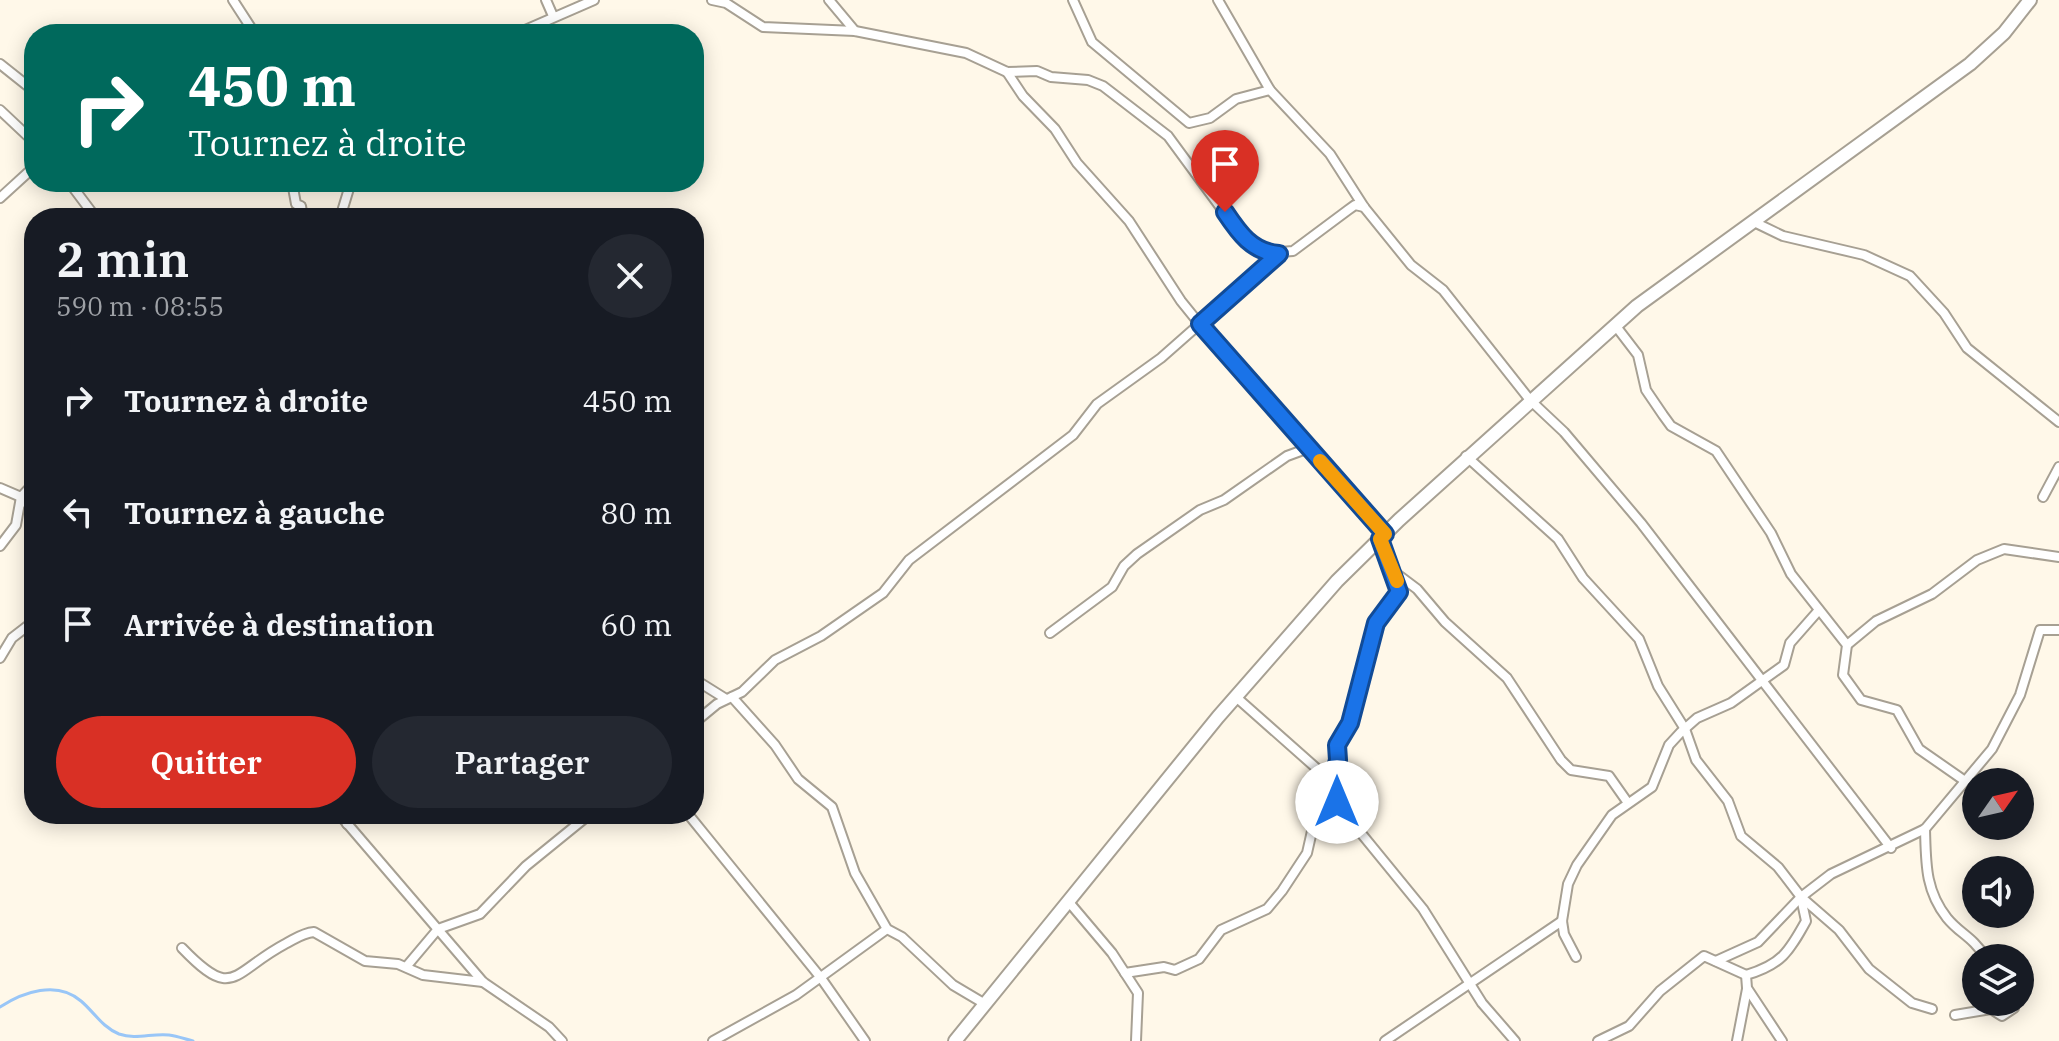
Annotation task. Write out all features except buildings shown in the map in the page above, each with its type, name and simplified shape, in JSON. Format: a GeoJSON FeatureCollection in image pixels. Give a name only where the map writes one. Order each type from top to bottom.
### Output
{"type":"FeatureCollection","features":[{"type":"Feature","properties":{"kind":"main road"},"geometry":{"type":"LineString","coordinates":[[955,1041],[1236,697],[1337,581],[1382,536],[1466,456],[1615,325],[1970,64],[2004,33],[2030,0]]}},
{"type":"Feature","properties":{"kind":"street"},"geometry":{"type":"LineString","coordinates":[[233,0],[249,24]]}},
{"type":"Feature","properties":{"kind":"street"},"geometry":{"type":"LineString","coordinates":[[546,0],[553,16]]}},
{"type":"Feature","properties":{"kind":"street"},"geometry":{"type":"LineString","coordinates":[[537,24],[594,0]]}},
{"type":"Feature","properties":{"kind":"street"},"geometry":{"type":"LineString","coordinates":[[712,0],[726,3],[763,27],[855,31],[966,53],[1007,72],[1037,71],[1051,77],[1088,80],[1103,86],[1168,136],[1240,234],[1267,253],[1293,251],[1355,205],[1364,207]]}},
{"type":"Feature","properties":{"kind":"street"},"geometry":{"type":"LineString","coordinates":[[829,0],[855,31]]}},
{"type":"Feature","properties":{"kind":"street"},"geometry":{"type":"LineString","coordinates":[[1073,0],[1092,42],[1189,123],[1210,118],[1236,99],[1270,90]]}},
{"type":"Feature","properties":{"kind":"street"},"geometry":{"type":"LineString","coordinates":[[1218,0],[1270,90],[1330,154],[1364,207],[1411,265],[1455,303],[1530,400],[1564,432],[1641,523],[1891,848]]}},
{"type":"Feature","properties":{"kind":"street"},"geometry":{"type":"LineString","coordinates":[[0,64],[24,83]]}},
{"type":"Feature","properties":{"kind":"street"},"geometry":{"type":"LineString","coordinates":[[1007,72],[1023,96],[1055,129],[1077,163],[1129,221],[1200,324],[1382,536],[1399,592],[1376,623],[1350,723],[1337,745],[1338,760],[1333,787],[1317,809],[1307,853],[1267,909],[1221,930],[1199,959],[1175,970],[1164,967],[1125,973]]}},
{"type":"Feature","properties":{"kind":"street"},"geometry":{"type":"LineString","coordinates":[[0,110],[24,133]]}},
{"type":"Feature","properties":{"kind":"street"},"geometry":{"type":"LineString","coordinates":[[0,198],[24,176]]}},
{"type":"Feature","properties":{"kind":"street"},"geometry":{"type":"LineString","coordinates":[[1754,222],[1783,236],[1864,255],[1910,276],[1944,313],[1967,348],[2059,422]]}},
{"type":"Feature","properties":{"kind":"street"},"geometry":{"type":"LineString","coordinates":[[704,716],[742,692],[775,660],[821,636],[883,593],[909,560],[1073,435],[1097,404],[1161,358],[1279,254]]}},
{"type":"Feature","properties":{"kind":"street"},"geometry":{"type":"LineString","coordinates":[[1615,325],[1638,355],[1646,390],[1663,415],[1671,426],[1716,451],[1771,533],[1791,574],[1847,645]]}},
{"type":"Feature","properties":{"kind":"street"},"geometry":{"type":"LineString","coordinates":[[1050,633],[1112,587],[1124,566],[1137,554],[1200,510],[1224,500],[1292,453],[1306,449]]}},
{"type":"Feature","properties":{"kind":"street"},"geometry":{"type":"LineString","coordinates":[[1466,456],[1558,539],[1583,578],[1639,639],[1658,686],[1685,729],[1696,760],[1728,801],[1741,836],[1778,867],[1801,897],[1839,930],[1869,969],[1912,1003],[1932,1009]]}},
{"type":"Feature","properties":{"kind":"street"},"geometry":{"type":"LineString","coordinates":[[2043,497],[2059,467]]}},
{"type":"Feature","properties":{"kind":"street"},"geometry":{"type":"LineString","coordinates":[[0,488],[24,501]]}},
{"type":"Feature","properties":{"kind":"street"},"geometry":{"type":"LineString","coordinates":[[0,546],[16,525],[24,494]]}},
{"type":"Feature","properties":{"kind":"street"},"geometry":{"type":"LineString","coordinates":[[1962,779],[1919,749],[1897,710],[1861,700],[1843,675],[1847,645],[1876,621],[1932,594],[1977,560],[2004,549],[2059,557]]}},
{"type":"Feature","properties":{"kind":"street"},"geometry":{"type":"LineString","coordinates":[[1393,571],[1417,589],[1445,622],[1507,678],[1561,760],[1571,770],[1609,776],[1628,803]]}},
{"type":"Feature","properties":{"kind":"street"},"geometry":{"type":"LineString","coordinates":[[1576,957],[1564,934],[1562,921],[1568,884],[1577,865],[1612,815],[1652,787],[1669,745],[1685,729],[1784,665],[1790,643],[1819,610]]}},
{"type":"Feature","properties":{"kind":"street"},"geometry":{"type":"LineString","coordinates":[[0,658],[3,647],[24,627]]}},
{"type":"Feature","properties":{"kind":"street"},"geometry":{"type":"LineString","coordinates":[[1976,768],[1992,749],[2020,695],[2040,630],[2059,630]]}},
{"type":"Feature","properties":{"kind":"street"},"geometry":{"type":"LineString","coordinates":[[704,684],[729,698],[775,745],[798,779],[832,807],[855,873],[887,929],[902,937],[953,985],[985,1004]]}},
{"type":"Feature","properties":{"kind":"street"},"geometry":{"type":"LineString","coordinates":[[1236,697],[1333,787],[1347,816],[1423,909],[1471,985],[1515,1041]]}},
{"type":"Feature","properties":{"kind":"street"},"geometry":{"type":"LineString","coordinates":[[1716,961],[1758,942],[1801,897],[1831,874],[1891,848],[1925,829],[1962,785]]}},
{"type":"Feature","properties":{"kind":"street"},"geometry":{"type":"LineString","coordinates":[[347,824],[373,850],[483,982],[549,1027],[562,1041]]}},
{"type":"Feature","properties":{"kind":"street"},"geometry":{"type":"LineString","coordinates":[[406,967],[438,929],[480,914],[526,866],[578,824]]}},
{"type":"Feature","properties":{"kind":"street"},"geometry":{"type":"LineString","coordinates":[[696,824],[821,978],[865,1041]]}},
{"type":"Feature","properties":{"kind":"street"},"geometry":{"type":"LineString","coordinates":[[1925,829],[1927,884],[1948,919],[1977,944]]}},
{"type":"Feature","properties":{"kind":"street"},"geometry":{"type":"LineString","coordinates":[[1598,1041],[1629,1026],[1660,991],[1704,956],[1746,975],[1769,968],[1790,949],[1806,921],[1801,897]]}},
{"type":"Feature","properties":{"kind":"street"},"geometry":{"type":"LineString","coordinates":[[1068,901],[1138,993],[1136,1041]]}},
{"type":"Feature","properties":{"kind":"street"},"geometry":{"type":"LineString","coordinates":[[1385,1041],[1562,921]]}},
{"type":"Feature","properties":{"kind":"street"},"geometry":{"type":"LineString","coordinates":[[713,1041],[821,978],[887,929]]}},
{"type":"Feature","properties":{"kind":"street"},"geometry":{"type":"LineString","coordinates":[[182,948],[206,972],[219,980],[232,979],[304,933],[314,932],[365,961],[406,967],[423,975],[483,982]]}},
{"type":"Feature","properties":{"kind":"street"},"geometry":{"type":"LineString","coordinates":[[1737,1041],[1747,988],[1746,975]]}},
{"type":"Feature","properties":{"kind":"street"},"geometry":{"type":"LineString","coordinates":[[1747,988],[1782,1041]]}},
{"type":"Feature","properties":{"kind":"street"},"geometry":{"type":"LineString","coordinates":[[1955,1015],[1962,1014]]}},
{"type":"Feature","properties":{"kind":"waterway"},"geometry":{"type":"LineString","coordinates":[[0,1007],[40,990],[61,991],[81,1001],[119,1034],[169,1035],[193,1041]]}},
{"type":"Feature","properties":{"kind":"slow traffic"},"geometry":{"type":"LineString","coordinates":[[1320,461],[1385,534],[1380,539],[1397,581]]}},
{"type":"Feature","properties":{"kind":"route"},"geometry":{"type":"LineString","coordinates":[[1225,212],[1252,245],[1267,253],[1279,254],[1200,324],[1306,449],[1385,534],[1380,539],[1399,586],[1399,592],[1382,610],[1376,623],[1350,723],[1337,745],[1338,760],[1332,782],[1337,802]]}}]}
